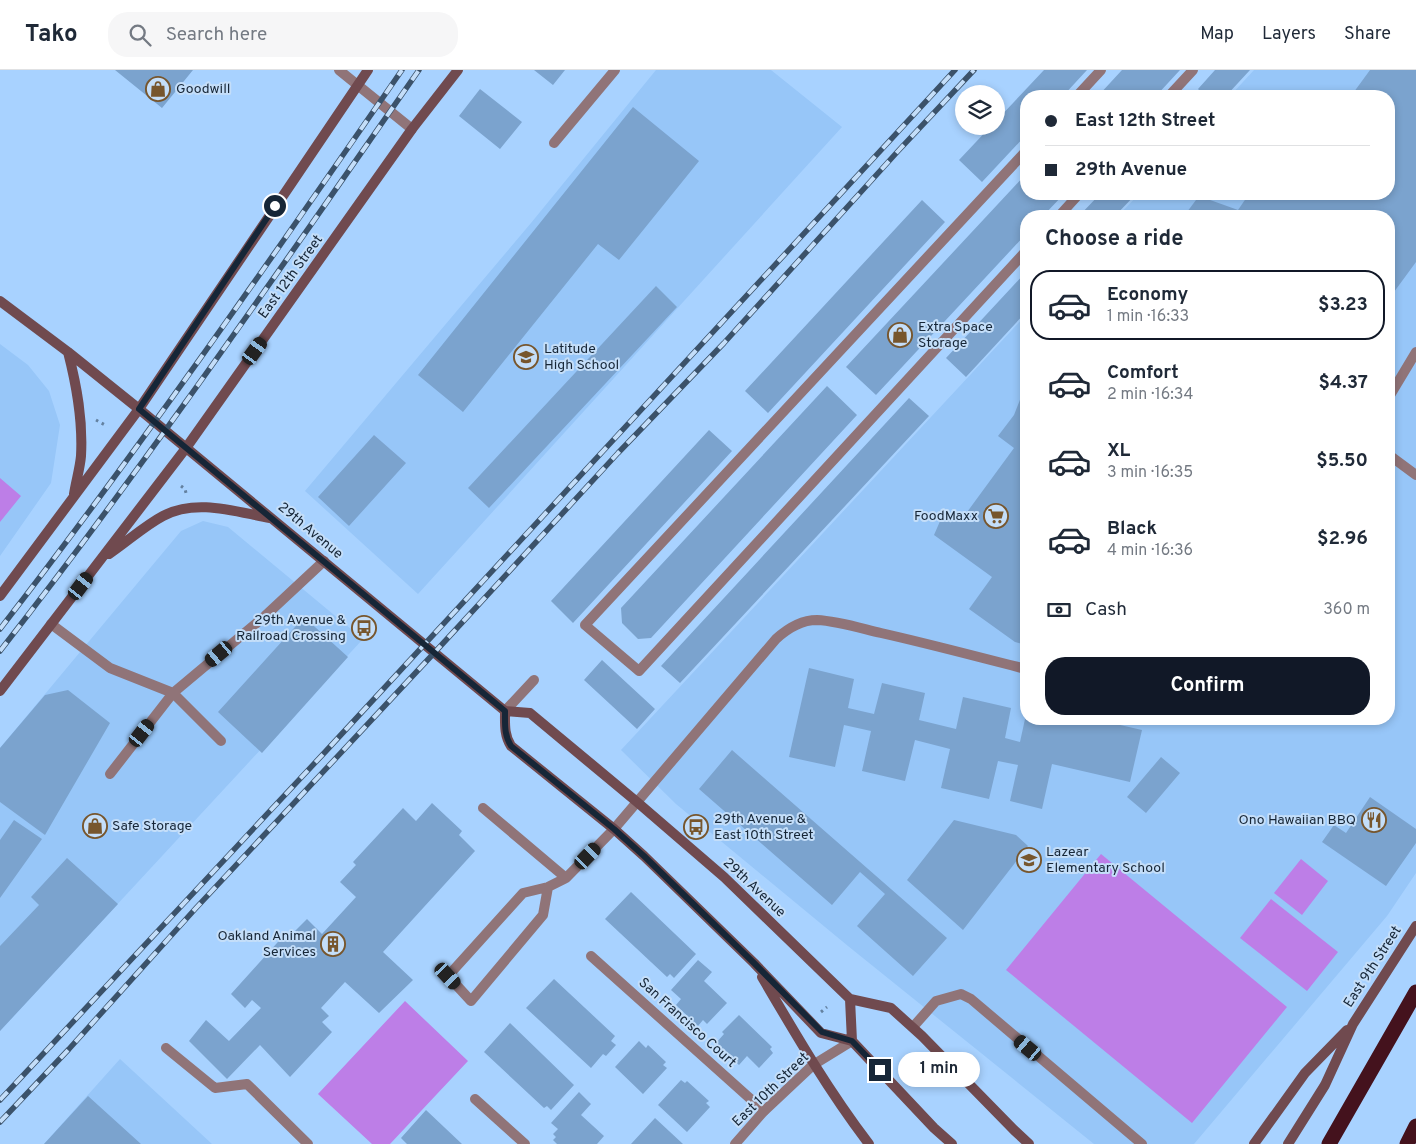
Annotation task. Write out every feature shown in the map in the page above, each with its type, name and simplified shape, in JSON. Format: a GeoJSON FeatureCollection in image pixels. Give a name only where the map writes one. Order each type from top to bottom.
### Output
{"type":"FeatureCollection","features":[{"type":"Feature","properties":{"kind":"highway"},"geometry":{"type":"LineString","coordinates":[[1329,1144],[1416,992]]}},
{"type":"Feature","properties":{"kind":"highway"},"geometry":{"type":"LineString","coordinates":[[1407,1144],[1416,1126]]}},
{"type":"Feature","properties":{"kind":"main road"},"geometry":{"type":"LineString","coordinates":[[0,596],[139,409],[368,70]]}},
{"type":"Feature","properties":{"kind":"main road","name":"East 12th Street"},"geometry":{"type":"LineString","coordinates":[[0,692],[186,448],[412,129],[458,70]]}},
{"type":"Feature","properties":{"kind":"main road","name":"29th Avenue"},"geometry":{"type":"LineString","coordinates":[[0,301],[139,409],[505,711],[530,713],[724,877],[850,999]]}},
{"type":"Feature","properties":{"kind":"main road"},"geometry":{"type":"LineString","coordinates":[[68,352],[78,388],[82,416],[81,458],[73,497]]}},
{"type":"Feature","properties":{"kind":"main road"},"geometry":{"type":"LineString","coordinates":[[100,560],[164,515],[188,508],[212,507],[272,518]]}},
{"type":"Feature","properties":{"kind":"main road"},"geometry":{"type":"LineString","coordinates":[[505,711],[505,730],[507,740],[511,746],[614,829],[644,856],[822,1032],[852,1041],[934,1128],[952,1144]]}},
{"type":"Feature","properties":{"kind":"main road","name":"East 9th Street"},"geometry":{"type":"LineString","coordinates":[[1288,1144],[1325,1085],[1354,1024],[1416,926]]}},
{"type":"Feature","properties":{"kind":"main road"},"geometry":{"type":"LineString","coordinates":[[754,963],[813,1065],[869,1144]]}},
{"type":"Feature","properties":{"kind":"main road"},"geometry":{"type":"LineString","coordinates":[[852,1041],[850,999],[891,1008],[913,1027],[1029,1144]]}},
{"type":"Feature","properties":{"kind":"main road","name":"East 9th Street"},"geometry":{"type":"LineString","coordinates":[[1254,1144],[1305,1073],[1354,1024]]}},
{"type":"Feature","properties":{"kind":"street"},"geometry":{"type":"LineString","coordinates":[[339,70],[412,129]]}},
{"type":"Feature","properties":{"kind":"street"},"geometry":{"type":"LineString","coordinates":[[554,143],[616,70]]}},
{"type":"Feature","properties":{"kind":"street"},"geometry":{"type":"LineString","coordinates":[[1083,90],[1102,70]]}},
{"type":"Feature","properties":{"kind":"street"},"geometry":{"type":"LineString","coordinates":[[1175,90],[1194,70]]}},
{"type":"Feature","properties":{"kind":"street"},"geometry":{"type":"LineString","coordinates":[[1020,157],[585,625],[639,671],[1020,258]]}},
{"type":"Feature","properties":{"kind":"street"},"geometry":{"type":"LineString","coordinates":[[1064,210],[1074,200]]}},
{"type":"Feature","properties":{"kind":"street"},"geometry":{"type":"LineString","coordinates":[[1395,387],[1416,352]]}},
{"type":"Feature","properties":{"kind":"street"},"geometry":{"type":"LineString","coordinates":[[1395,460],[1416,476]]}},
{"type":"Feature","properties":{"kind":"street"},"geometry":{"type":"LineString","coordinates":[[110,774],[173,693],[265,616],[324,561]]}},
{"type":"Feature","properties":{"kind":"street"},"geometry":{"type":"LineString","coordinates":[[548,887],[543,915],[470,1001],[448,976],[523,893],[548,887],[566,878],[614,829],[776,639],[788,629],[800,623],[816,620],[834,622],[940,646],[1020,667]]}},
{"type":"Feature","properties":{"kind":"street"},"geometry":{"type":"LineString","coordinates":[[52,624],[110,668],[173,693],[221,741]]}},
{"type":"Feature","properties":{"kind":"street"},"geometry":{"type":"LineString","coordinates":[[505,711],[534,680]]}},
{"type":"Feature","properties":{"kind":"street"},"geometry":{"type":"LineString","coordinates":[[482,808],[566,878]]}},
{"type":"Feature","properties":{"kind":"street","name":"San Francisco Court"},"geometry":{"type":"LineString","coordinates":[[591,956],[764,1111]]}},
{"type":"Feature","properties":{"kind":"street"},"geometry":{"type":"LineString","coordinates":[[913,1027],[936,1001],[961,994],[972,999],[1142,1144]]}},
{"type":"Feature","properties":{"kind":"street","name":"East 10th Street"},"geometry":{"type":"LineString","coordinates":[[735,1144],[764,1111],[813,1065],[852,1041]]}},
{"type":"Feature","properties":{"kind":"street"},"geometry":{"type":"LineString","coordinates":[[166,1048],[215,1088],[247,1084],[308,1144]]}},
{"type":"Feature","properties":{"kind":"street"},"geometry":{"type":"LineString","coordinates":[[476,1098],[525,1144]]}},
{"type":"Feature","properties":{"kind":"path"},"geometry":{"type":"LineString","coordinates":[[99,420],[102,417]]}},
{"type":"Feature","properties":{"kind":"path"},"geometry":{"type":"LineString","coordinates":[[181,486],[186,490]]}},
{"type":"Feature","properties":{"kind":"shaded area","name":"Latitude High School"},"geometry":{"type":"Polygon","coordinates":[[[656,70],[771,70],[842,127],[418,594],[305,491],[531,223],[656,70]]]}},
{"type":"Feature","properties":{"kind":"shaded area","name":"Lazear Elementary School"},"geometry":{"type":"Polygon","coordinates":[[[1254,70],[1416,70],[1416,873],[1387,916],[1194,1144],[1094,1144],[848,946],[676,804],[621,750],[1020,321],[1020,725],[1395,725],[1395,210],[1124,210],[1133,200],[1395,200],[1395,90],[1236,90],[1254,70]]]}},
{"type":"Feature","properties":{"kind":"shaded area"},"geometry":{"type":"Polygon","coordinates":[[[0,344],[28,365],[49,391],[60,425],[51,483],[0,556],[0,344]]]}},
{"type":"Feature","properties":{"kind":"shaded area"},"geometry":{"type":"Polygon","coordinates":[[[0,478],[21,496],[0,522],[0,478]]]}},
{"type":"Feature","properties":{"kind":"shaded area","name":"Safe Storage"},"geometry":{"type":"Polygon","coordinates":[[[203,521],[228,527],[363,639],[0,1031],[0,748],[181,531],[203,521]]]}},
{"type":"Feature","properties":{"kind":"shaded area"},"geometry":{"type":"Polygon","coordinates":[[[1101,854],[1287,1007],[1192,1123],[1006,970],[1101,854]]]}},
{"type":"Feature","properties":{"kind":"shaded area"},"geometry":{"type":"Polygon","coordinates":[[[1301,859],[1328,881],[1302,915],[1274,893],[1301,859]]]}},
{"type":"Feature","properties":{"kind":"shaded area"},"geometry":{"type":"Polygon","coordinates":[[[1271,899],[1338,952],[1307,991],[1240,938],[1271,899]]]}},
{"type":"Feature","properties":{"kind":"shaded area"},"geometry":{"type":"Polygon","coordinates":[[[405,1001],[468,1061],[390,1144],[372,1144],[318,1094],[405,1001]]]}},
{"type":"Feature","properties":{"kind":"shaded area"},"geometry":{"type":"Polygon","coordinates":[[[120,1059],[212,1144],[44,1144],[120,1059]]]}},
{"type":"Feature","properties":{"kind":"building","name":"Goodwill"},"geometry":{"type":"Polygon","coordinates":[[[115,70],[193,70],[162,108],[115,70]]]}},
{"type":"Feature","properties":{"kind":"building"},"geometry":{"type":"Polygon","coordinates":[[[534,70],[565,70],[553,85],[534,70]]]}},
{"type":"Feature","properties":{"kind":"building"},"geometry":{"type":"Polygon","coordinates":[[[1044,70],[1087,70],[1069,90],[1025,90],[1044,70]]]}},
{"type":"Feature","properties":{"kind":"building"},"geometry":{"type":"Polygon","coordinates":[[[1122,70],[1180,70],[1162,90],[1104,90],[1122,70]]]}},
{"type":"Feature","properties":{"kind":"building"},"geometry":{"type":"Polygon","coordinates":[[[1215,70],[1250,70],[1232,90],[1198,89],[1215,70]]]}},
{"type":"Feature","properties":{"kind":"building"},"geometry":{"type":"Polygon","coordinates":[[[1370,70],[1416,70],[1416,262],[1395,291],[1395,210],[1238,210],[1245,200],[1395,200],[1395,90],[1355,90],[1370,70]]]}},
{"type":"Feature","properties":{"kind":"building"},"geometry":{"type":"Polygon","coordinates":[[[480,89],[522,122],[500,149],[459,116],[480,89]]]}},
{"type":"Feature","properties":{"kind":"building"},"geometry":{"type":"Polygon","coordinates":[[[1020,96],[1020,141],[982,182],[959,160],[983,135],[1005,135],[1005,111],[1020,96]]]}},
{"type":"Feature","properties":{"kind":"building"},"geometry":{"type":"Polygon","coordinates":[[[633,107],[699,161],[619,260],[598,244],[463,412],[418,375],[633,107]]]}},
{"type":"Feature","properties":{"kind":"building"},"geometry":{"type":"Polygon","coordinates":[[[1020,180],[1020,200],[1058,200],[1049,210],[1020,210],[1020,240],[876,395],[846,367],[1020,180]]]}},
{"type":"Feature","properties":{"kind":"building"},"geometry":{"type":"Polygon","coordinates":[[[922,200],[945,222],[768,413],[745,391],[922,200]]]}},
{"type":"Feature","properties":{"kind":"building"},"geometry":{"type":"Polygon","coordinates":[[[1094,200],[1130,200],[1121,210],[1085,210],[1094,200]]]}},
{"type":"Feature","properties":{"kind":"building"},"geometry":{"type":"Polygon","coordinates":[[[1196,200],[1210,200],[1238,210],[1188,210],[1196,200]]]}},
{"type":"Feature","properties":{"kind":"building"},"geometry":{"type":"Polygon","coordinates":[[[1020,278],[1020,318],[966,377],[946,358],[1020,278]]]}},
{"type":"Feature","properties":{"kind":"building"},"geometry":{"type":"Polygon","coordinates":[[[656,286],[677,307],[489,508],[468,488],[656,286]]]}},
{"type":"Feature","properties":{"kind":"building"},"geometry":{"type":"Polygon","coordinates":[[[827,386],[857,415],[651,638],[638,639],[622,623],[621,608],[827,386]]]}},
{"type":"Feature","properties":{"kind":"building"},"geometry":{"type":"Polygon","coordinates":[[[909,398],[929,416],[680,683],[661,666],[909,398]]]}},
{"type":"Feature","properties":{"kind":"building","name":"FoodMaxx"},"geometry":{"type":"Polygon","coordinates":[[[1020,400],[1020,643],[1015,642],[969,609],[992,577],[934,535],[944,512],[962,519],[1014,448],[998,436],[1014,415],[1020,400]]]}},
{"type":"Feature","properties":{"kind":"building"},"geometry":{"type":"Polygon","coordinates":[[[709,430],[732,451],[573,623],[551,601],[709,430]]]}},
{"type":"Feature","properties":{"kind":"building"},"geometry":{"type":"Polygon","coordinates":[[[374,435],[406,463],[349,526],[318,497],[374,435]]]}},
{"type":"Feature","properties":{"kind":"building"},"geometry":{"type":"Polygon","coordinates":[[[304,617],[348,657],[262,753],[218,712],[304,617]]]}},
{"type":"Feature","properties":{"kind":"building"},"geometry":{"type":"Polygon","coordinates":[[[602,660],[655,709],[637,729],[584,680],[602,660]]]}},
{"type":"Feature","properties":{"kind":"building"},"geometry":{"type":"Polygon","coordinates":[[[809,668],[854,679],[848,708],[874,714],[882,683],[925,693],[919,720],[956,729],[963,697],[1011,708],[1005,738],[1020,742],[1024,725],[1120,725],[1142,730],[1130,782],[1052,764],[1042,809],[1010,801],[1018,765],[998,761],[989,799],[941,788],[950,749],[915,740],[905,781],[862,771],[871,731],[844,725],[835,767],[789,757],[809,668]]]}},
{"type":"Feature","properties":{"kind":"building"},"geometry":{"type":"Polygon","coordinates":[[[68,690],[110,723],[45,835],[0,802],[0,748],[45,695],[68,690]]]}},
{"type":"Feature","properties":{"kind":"building"},"geometry":{"type":"Polygon","coordinates":[[[732,750],[947,938],[913,976],[857,926],[885,894],[860,872],[832,905],[699,789],[732,750]]]}},
{"type":"Feature","properties":{"kind":"building"},"geometry":{"type":"Polygon","coordinates":[[[1161,757],[1180,773],[1146,813],[1127,797],[1161,757]]]}},
{"type":"Feature","properties":{"kind":"building"},"geometry":{"type":"Polygon","coordinates":[[[1370,797],[1416,829],[1416,843],[1386,886],[1322,842],[1334,825],[1346,833],[1370,797]]]}},
{"type":"Feature","properties":{"kind":"building","name":"Oakland Animal Services"},"geometry":{"type":"Polygon","coordinates":[[[432,803],[462,831],[459,835],[475,851],[383,952],[413,980],[379,1013],[345,982],[321,1008],[329,1016],[322,1022],[332,1032],[290,1077],[260,1045],[227,1079],[189,1041],[206,1020],[229,1041],[261,1008],[252,1000],[245,1008],[231,994],[286,933],[290,936],[307,919],[322,934],[356,897],[340,882],[356,865],[353,862],[403,808],[416,821],[432,803]]]}},
{"type":"Feature","properties":{"kind":"building"},"geometry":{"type":"Polygon","coordinates":[[[14,820],[42,839],[0,898],[0,840],[14,820]]]}},
{"type":"Feature","properties":{"kind":"building"},"geometry":{"type":"Polygon","coordinates":[[[954,820],[1016,835],[1028,846],[963,930],[907,880],[954,820]]]}},
{"type":"Feature","properties":{"kind":"building"},"geometry":{"type":"Polygon","coordinates":[[[67,858],[118,904],[0,1031],[0,946],[39,905],[31,897],[67,858]]]}},
{"type":"Feature","properties":{"kind":"building"},"geometry":{"type":"Polygon","coordinates":[[[631,892],[696,954],[674,978],[670,974],[667,977],[605,919],[631,892]]]}},
{"type":"Feature","properties":{"kind":"building"},"geometry":{"type":"Polygon","coordinates":[[[698,960],[712,972],[704,981],[727,1003],[707,1024],[703,1020],[698,1026],[676,1005],[681,999],[671,990],[698,960]]]}},
{"type":"Feature","properties":{"kind":"building"},"geometry":{"type":"Polygon","coordinates":[[[554,979],[615,1036],[611,1041],[616,1045],[606,1056],[603,1054],[591,1068],[526,1008],[554,979]]]}},
{"type":"Feature","properties":{"kind":"building"},"geometry":{"type":"Polygon","coordinates":[[[739,1015],[772,1047],[770,1049],[773,1053],[759,1068],[747,1056],[739,1065],[716,1043],[724,1034],[722,1032],[739,1015]]]}},
{"type":"Feature","properties":{"kind":"building"},"geometry":{"type":"Polygon","coordinates":[[[510,1023],[574,1085],[551,1110],[547,1106],[544,1108],[484,1052],[510,1023]]]}},
{"type":"Feature","properties":{"kind":"building"},"geometry":{"type":"Polygon","coordinates":[[[639,1041],[646,1048],[648,1045],[666,1062],[663,1065],[667,1068],[643,1094],[615,1067],[639,1041]]]}},
{"type":"Feature","properties":{"kind":"building"},"geometry":{"type":"Polygon","coordinates":[[[681,1080],[685,1083],[687,1081],[709,1101],[706,1103],[710,1107],[687,1132],[658,1105],[681,1080]]]}},
{"type":"Feature","properties":{"kind":"building"},"geometry":{"type":"Polygon","coordinates":[[[579,1092],[591,1104],[581,1115],[604,1136],[597,1144],[557,1144],[553,1140],[556,1137],[553,1134],[558,1129],[551,1123],[579,1092]]]}},
{"type":"Feature","properties":{"kind":"building"},"geometry":{"type":"Polygon","coordinates":[[[88,1096],[141,1144],[44,1144],[88,1096]]]}},
{"type":"Feature","properties":{"kind":"building"},"geometry":{"type":"Polygon","coordinates":[[[426,1110],[462,1144],[407,1144],[401,1138],[426,1110]]]}},
{"type":"Feature","properties":{"kind":"building"},"geometry":{"type":"Polygon","coordinates":[[[655,1118],[683,1144],[631,1144],[655,1118]]]}},
{"type":"Feature","properties":{"kind":"railway"},"geometry":{"type":"LineString","coordinates":[[0,629],[155,422],[402,70]]}},
{"type":"Feature","properties":{"kind":"railway"},"geometry":{"type":"LineString","coordinates":[[0,651],[161,436],[419,70]]}},
{"type":"Feature","properties":{"kind":"railway"},"geometry":{"type":"LineString","coordinates":[[0,1100],[326,751],[955,70]]}},
{"type":"Feature","properties":{"kind":"railway"},"geometry":{"type":"LineString","coordinates":[[0,1122],[618,453],[724,343],[974,70]]}},
{"type":"Feature","properties":{"kind":"place","name":"Goodwill"},"geometry":{"type":"Point","coordinates":[158,89]}},
{"type":"Feature","properties":{"kind":"place","name":"Extra Space Storage"},"geometry":{"type":"Point","coordinates":[900,335]}},
{"type":"Feature","properties":{"kind":"place","name":"Latitude High School"},"geometry":{"type":"Point","coordinates":[526,357]}},
{"type":"Feature","properties":{"kind":"place","name":"FoodMaxx"},"geometry":{"type":"Point","coordinates":[996,516]}},
{"type":"Feature","properties":{"kind":"place","name":"29th Avenue & Railroad Crossing"},"geometry":{"type":"Point","coordinates":[364,628]}},
{"type":"Feature","properties":{"kind":"place","name":"Ono Hawaiian BBQ"},"geometry":{"type":"Point","coordinates":[1374,820]}},
{"type":"Feature","properties":{"kind":"place","name":"Safe Storage"},"geometry":{"type":"Point","coordinates":[95,826]}},
{"type":"Feature","properties":{"kind":"place","name":"29th Avenue & East 10th Street"},"geometry":{"type":"Point","coordinates":[696,827]}},
{"type":"Feature","properties":{"kind":"place","name":"Lazear Elementary School"},"geometry":{"type":"Point","coordinates":[1029,860]}},
{"type":"Feature","properties":{"kind":"place","name":"Oakland Animal Services"},"geometry":{"type":"Point","coordinates":[333,944]}},
{"type":"Feature","properties":{"kind":"route"},"geometry":{"type":"LineString","coordinates":[[275,206],[139,409],[505,711],[505,730],[507,740],[511,746],[614,829],[644,856],[822,1032],[852,1041],[880,1070]]}}]}
